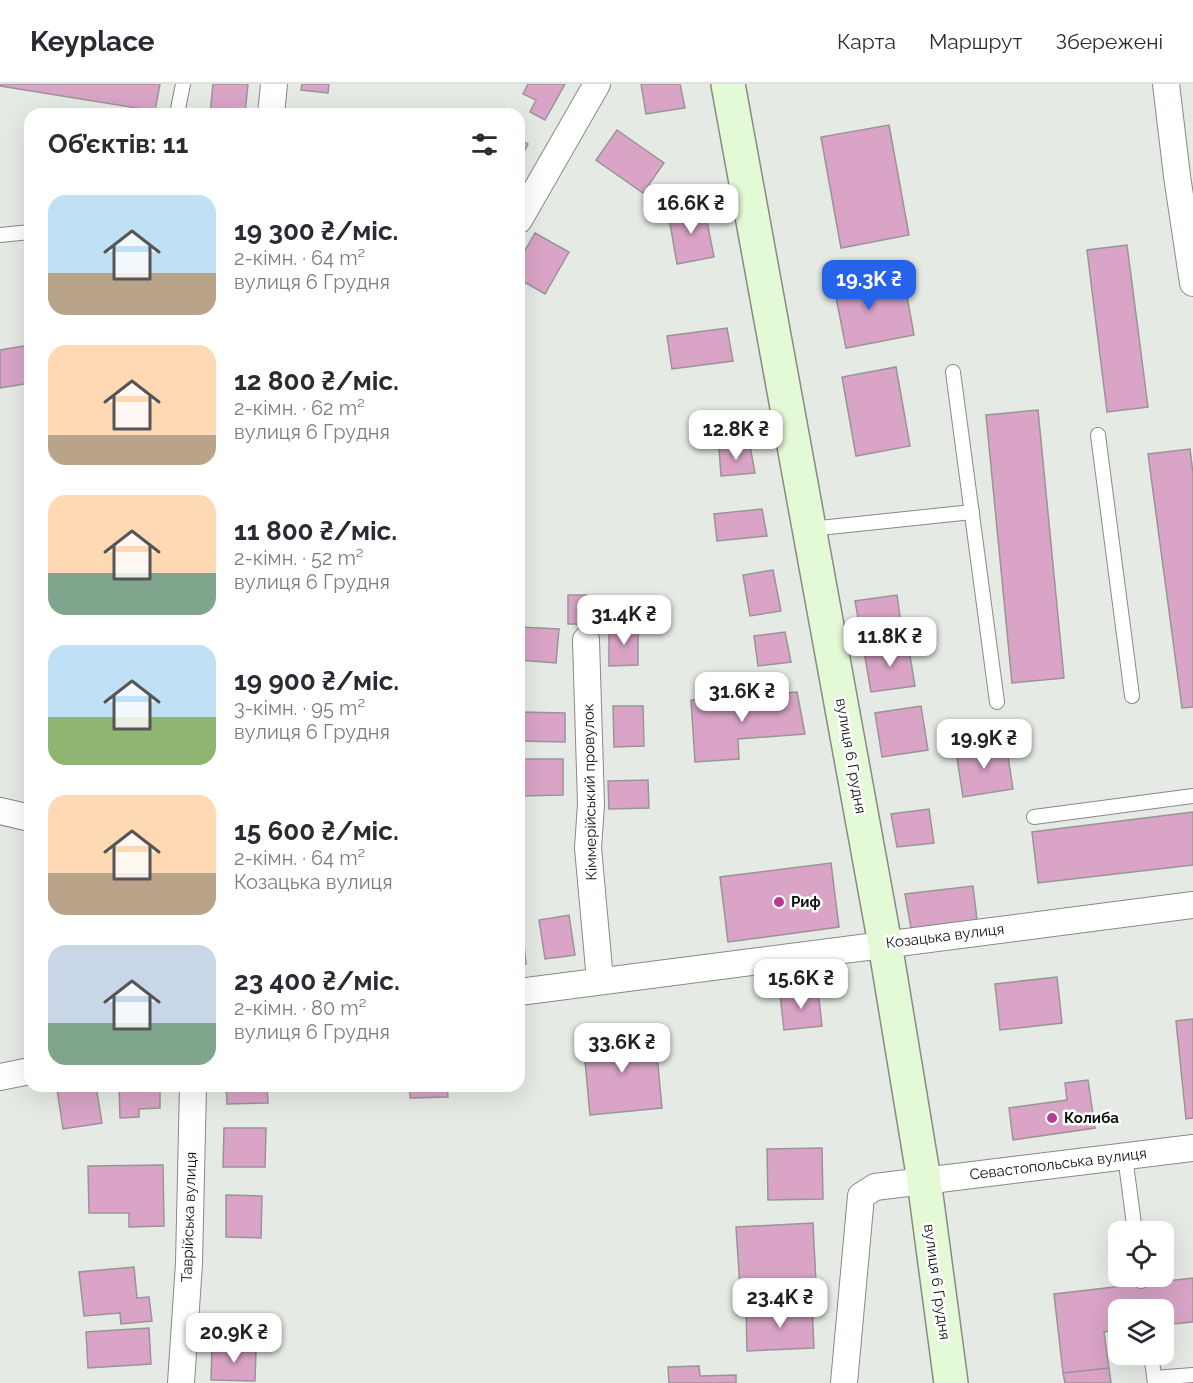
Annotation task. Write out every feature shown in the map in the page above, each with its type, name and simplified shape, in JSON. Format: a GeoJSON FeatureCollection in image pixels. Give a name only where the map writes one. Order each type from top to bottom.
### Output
{"type":"FeatureCollection","features":[{"type":"Feature","properties":{"kind":"street"},"geometry":{"type":"LineString","coordinates":[[272,108],[274,84]]}},
{"type":"Feature","properties":{"kind":"street"},"geometry":{"type":"LineString","coordinates":[[525,210],[597,84]]}},
{"type":"Feature","properties":{"kind":"street","name":"вулиця 6 Грудня"},"geometry":{"type":"LineString","coordinates":[[728,84],[885,944],[924,1180],[951,1383]]}},
{"type":"Feature","properties":{"kind":"street"},"geometry":{"type":"LineString","coordinates":[[1166,84],[1177,127],[1177,176],[1193,283]]}},
{"type":"Feature","properties":{"kind":"street","name":"Кіммерійський провулок"},"geometry":{"type":"LineString","coordinates":[[586,640],[591,804],[588,848],[600,980]]}},
{"type":"Feature","properties":{"kind":"street"},"geometry":{"type":"LineString","coordinates":[[0,811],[24,817]]}},
{"type":"Feature","properties":{"kind":"street","name":"Козацька вулиця"},"geometry":{"type":"LineString","coordinates":[[525,991],[1193,905]]}},
{"type":"Feature","properties":{"kind":"street"},"geometry":{"type":"LineString","coordinates":[[0,1077],[24,1072]]}},
{"type":"Feature","properties":{"kind":"street","name":"Таврійська вулиця"},"geometry":{"type":"LineString","coordinates":[[181,1383],[189,1263],[193,1092]]}},
{"type":"Feature","properties":{"kind":"street","name":"Севастопольська вулиця"},"geometry":{"type":"LineString","coordinates":[[924,1180],[1193,1148]]}},
{"type":"Feature","properties":{"kind":"street"},"geometry":{"type":"LineString","coordinates":[[844,1383],[861,1196],[874,1187],[924,1180]]}},
{"type":"Feature","properties":{"kind":"lane"},"geometry":{"type":"LineString","coordinates":[[178,108],[183,84]]}},
{"type":"Feature","properties":{"kind":"lane"},"geometry":{"type":"LineString","coordinates":[[0,235],[24,233]]}},
{"type":"Feature","properties":{"kind":"lane"},"geometry":{"type":"LineString","coordinates":[[953,372],[997,702]]}},
{"type":"Feature","properties":{"kind":"lane"},"geometry":{"type":"LineString","coordinates":[[1098,435],[1132,696]]}},
{"type":"Feature","properties":{"kind":"lane"},"geometry":{"type":"LineString","coordinates":[[810,529],[972,512]]}},
{"type":"Feature","properties":{"kind":"lane"},"geometry":{"type":"LineString","coordinates":[[1034,817],[1193,796]]}},
{"type":"Feature","properties":{"kind":"lane"},"geometry":{"type":"LineString","coordinates":[[1125,1156],[1134,1221]]}},
{"type":"Feature","properties":{"kind":"lane"},"geometry":{"type":"LineString","coordinates":[[1152,1365],[1154,1381],[1193,1375]]}},
{"type":"Feature","properties":{"kind":"building"},"geometry":{"type":"Polygon","coordinates":[[[0,84],[160,84],[156,108],[136,108],[0,86],[0,84]]]}},
{"type":"Feature","properties":{"kind":"building"},"geometry":{"type":"Polygon","coordinates":[[[213,84],[248,84],[246,108],[211,108],[213,84]]]}},
{"type":"Feature","properties":{"kind":"building"},"geometry":{"type":"Polygon","coordinates":[[[302,84],[329,84],[328,93],[301,90],[302,84]]]}},
{"type":"Feature","properties":{"kind":"building"},"geometry":{"type":"Polygon","coordinates":[[[528,84],[565,84],[545,120],[530,112],[536,100],[523,94],[528,84]]]}},
{"type":"Feature","properties":{"kind":"building"},"geometry":{"type":"Polygon","coordinates":[[[641,84],[680,84],[685,108],[646,114],[641,84]]]}},
{"type":"Feature","properties":{"kind":"building"},"geometry":{"type":"Polygon","coordinates":[[[889,125],[909,235],[841,248],[821,137],[889,125]]]}},
{"type":"Feature","properties":{"kind":"building"},"geometry":{"type":"Polygon","coordinates":[[[617,130],[664,163],[643,193],[596,160],[617,130]]]}},
{"type":"Feature","properties":{"kind":"building"},"geometry":{"type":"Polygon","coordinates":[[[704,206],[714,257],[677,264],[668,212],[704,206]]]}},
{"type":"Feature","properties":{"kind":"building"},"geometry":{"type":"Polygon","coordinates":[[[535,233],[569,252],[545,294],[525,282],[525,250],[535,233]]]}},
{"type":"Feature","properties":{"kind":"building"},"geometry":{"type":"Polygon","coordinates":[[[1127,245],[1148,407],[1107,412],[1087,250],[1127,245]]]}},
{"type":"Feature","properties":{"kind":"building"},"geometry":{"type":"Polygon","coordinates":[[[864,266],[870,298],[906,291],[914,335],[846,348],[831,272],[864,266]]]}},
{"type":"Feature","properties":{"kind":"building"},"geometry":{"type":"Polygon","coordinates":[[[727,328],[733,361],[672,369],[667,336],[727,328]]]}},
{"type":"Feature","properties":{"kind":"building"},"geometry":{"type":"Polygon","coordinates":[[[24,346],[24,384],[0,388],[0,350],[24,346]]]}},
{"type":"Feature","properties":{"kind":"building"},"geometry":{"type":"Polygon","coordinates":[[[896,367],[910,446],[856,456],[842,377],[896,367]]]}},
{"type":"Feature","properties":{"kind":"building"},"geometry":{"type":"Polygon","coordinates":[[[1038,410],[1064,678],[1012,683],[986,415],[1038,410]]]}},
{"type":"Feature","properties":{"kind":"building"},"geometry":{"type":"Polygon","coordinates":[[[750,446],[755,473],[721,476],[719,448],[750,446]]]}},
{"type":"Feature","properties":{"kind":"building"},"geometry":{"type":"Polygon","coordinates":[[[1190,449],[1193,473],[1193,707],[1182,708],[1148,454],[1190,449]]]}},
{"type":"Feature","properties":{"kind":"building"},"geometry":{"type":"Polygon","coordinates":[[[762,509],[767,536],[717,541],[714,514],[762,509]]]}},
{"type":"Feature","properties":{"kind":"building"},"geometry":{"type":"Polygon","coordinates":[[[773,570],[781,611],[750,616],[743,575],[773,570]]]}},
{"type":"Feature","properties":{"kind":"building"},"geometry":{"type":"Polygon","coordinates":[[[568,595],[587,595],[587,624],[568,624],[568,595]]]}},
{"type":"Feature","properties":{"kind":"building"},"geometry":{"type":"Polygon","coordinates":[[[897,595],[901,623],[860,629],[855,601],[897,595]]]}},
{"type":"Feature","properties":{"kind":"building"},"geometry":{"type":"Polygon","coordinates":[[[638,626],[638,665],[609,666],[609,627],[638,626]]]}},
{"type":"Feature","properties":{"kind":"building"},"geometry":{"type":"Polygon","coordinates":[[[525,627],[559,629],[556,663],[525,660],[525,627]]]}},
{"type":"Feature","properties":{"kind":"building"},"geometry":{"type":"Polygon","coordinates":[[[785,632],[791,662],[758,666],[754,636],[785,632]]]}},
{"type":"Feature","properties":{"kind":"building"},"geometry":{"type":"Polygon","coordinates":[[[908,644],[915,686],[871,692],[864,651],[908,644]]]}},
{"type":"Feature","properties":{"kind":"building"},"geometry":{"type":"Polygon","coordinates":[[[797,692],[805,734],[738,739],[739,759],[695,762],[691,700],[797,692]]]}},
{"type":"Feature","properties":{"kind":"building"},"geometry":{"type":"Polygon","coordinates":[[[613,706],[643,706],[644,746],[614,747],[613,706]]]}},
{"type":"Feature","properties":{"kind":"building"},"geometry":{"type":"Polygon","coordinates":[[[921,706],[928,750],[882,757],[875,713],[921,706]]]}},
{"type":"Feature","properties":{"kind":"building"},"geometry":{"type":"Polygon","coordinates":[[[525,712],[565,713],[565,742],[525,741],[525,712]]]}},
{"type":"Feature","properties":{"kind":"building"},"geometry":{"type":"Polygon","coordinates":[[[1006,744],[1013,789],[963,797],[956,752],[1006,744]]]}},
{"type":"Feature","properties":{"kind":"building"},"geometry":{"type":"Polygon","coordinates":[[[525,759],[563,759],[563,795],[525,796],[525,759]]]}},
{"type":"Feature","properties":{"kind":"building"},"geometry":{"type":"Polygon","coordinates":[[[648,780],[649,808],[609,809],[608,781],[648,780]]]}},
{"type":"Feature","properties":{"kind":"building"},"geometry":{"type":"Polygon","coordinates":[[[929,809],[934,843],[897,847],[891,814],[929,809]]]}},
{"type":"Feature","properties":{"kind":"building"},"geometry":{"type":"Polygon","coordinates":[[[1193,812],[1193,865],[1038,883],[1032,832],[1193,812]]]}},
{"type":"Feature","properties":{"kind":"building","name":"Риф"},"geometry":{"type":"Polygon","coordinates":[[[831,863],[839,927],[728,942],[720,877],[831,863]]]}},
{"type":"Feature","properties":{"kind":"building"},"geometry":{"type":"Polygon","coordinates":[[[973,886],[977,920],[911,928],[905,894],[973,886]]]}},
{"type":"Feature","properties":{"kind":"building"},"geometry":{"type":"Polygon","coordinates":[[[569,915],[575,955],[545,959],[539,920],[569,915]]]}},
{"type":"Feature","properties":{"kind":"building"},"geometry":{"type":"Polygon","coordinates":[[[1057,977],[1062,1023],[1000,1030],[995,984],[1057,977]]]}},
{"type":"Feature","properties":{"kind":"building"},"geometry":{"type":"Polygon","coordinates":[[[818,991],[822,1026],[784,1030],[780,995],[818,991]]]}},
{"type":"Feature","properties":{"kind":"building"},"geometry":{"type":"Polygon","coordinates":[[[1193,1019],[1193,1118],[1186,1119],[1176,1021],[1193,1019]]]}},
{"type":"Feature","properties":{"kind":"building"},"geometry":{"type":"Polygon","coordinates":[[[655,1034],[662,1108],[590,1115],[583,1040],[655,1034]]]}},
{"type":"Feature","properties":{"kind":"building","name":"Колиба"},"geometry":{"type":"Polygon","coordinates":[[[1088,1080],[1095,1128],[1013,1140],[1009,1108],[1067,1100],[1065,1083],[1088,1080]]]}},
{"type":"Feature","properties":{"kind":"building"},"geometry":{"type":"Polygon","coordinates":[[[57,1092],[97,1092],[102,1123],[63,1129],[57,1092]]]}},
{"type":"Feature","properties":{"kind":"building"},"geometry":{"type":"Polygon","coordinates":[[[119,1092],[160,1092],[160,1108],[139,1109],[139,1117],[120,1118],[119,1092]]]}},
{"type":"Feature","properties":{"kind":"building"},"geometry":{"type":"Polygon","coordinates":[[[226,1092],[267,1092],[268,1103],[227,1104],[226,1092]]]}},
{"type":"Feature","properties":{"kind":"building"},"geometry":{"type":"Polygon","coordinates":[[[410,1092],[448,1092],[448,1097],[410,1098],[410,1092]]]}},
{"type":"Feature","properties":{"kind":"building"},"geometry":{"type":"Polygon","coordinates":[[[224,1128],[266,1128],[265,1167],[223,1167],[224,1128]]]}},
{"type":"Feature","properties":{"kind":"building"},"geometry":{"type":"Polygon","coordinates":[[[822,1148],[823,1199],[768,1200],[767,1149],[822,1148]]]}},
{"type":"Feature","properties":{"kind":"building"},"geometry":{"type":"Polygon","coordinates":[[[163,1165],[164,1226],[129,1227],[129,1213],[89,1213],[88,1166],[163,1165]]]}},
{"type":"Feature","properties":{"kind":"building"},"geometry":{"type":"Polygon","coordinates":[[[226,1195],[262,1196],[261,1238],[226,1237],[226,1195]]]}},
{"type":"Feature","properties":{"kind":"building"},"geometry":{"type":"Polygon","coordinates":[[[813,1223],[816,1283],[740,1287],[736,1227],[813,1223]]]}},
{"type":"Feature","properties":{"kind":"building"},"geometry":{"type":"Polygon","coordinates":[[[134,1267],[137,1298],[149,1297],[152,1321],[121,1324],[120,1313],[84,1316],[79,1272],[134,1267]]]}},
{"type":"Feature","properties":{"kind":"building"},"geometry":{"type":"Polygon","coordinates":[[[1193,1278],[1193,1322],[1174,1324],[1174,1299],[1108,1299],[1108,1331],[1104,1332],[1109,1368],[1063,1373],[1054,1294],[1115,1287],[1174,1287],[1174,1280],[1193,1278]]]}},
{"type":"Feature","properties":{"kind":"building"},"geometry":{"type":"Polygon","coordinates":[[[812,1306],[814,1348],[747,1351],[746,1309],[812,1306]]]}},
{"type":"Feature","properties":{"kind":"building"},"geometry":{"type":"Polygon","coordinates":[[[149,1328],[151,1364],[88,1368],[86,1332],[149,1328]]]}},
{"type":"Feature","properties":{"kind":"building"},"geometry":{"type":"Polygon","coordinates":[[[212,1348],[256,1349],[255,1381],[211,1380],[212,1348]]]}},
{"type":"Feature","properties":{"kind":"building"},"geometry":{"type":"Polygon","coordinates":[[[699,1366],[700,1376],[736,1375],[736,1383],[669,1383],[668,1367],[699,1366]]]}},
{"type":"Feature","properties":{"kind":"building"},"geometry":{"type":"Polygon","coordinates":[[[1109,1368],[1111,1383],[1065,1383],[1063,1373],[1109,1368]]]}},
{"type":"Feature","properties":{"kind":"place","name":"Риф"},"geometry":{"type":"Point","coordinates":[779,902]}},
{"type":"Feature","properties":{"kind":"place","name":"Колиба"},"geometry":{"type":"Point","coordinates":[1052,1118]}}]}
